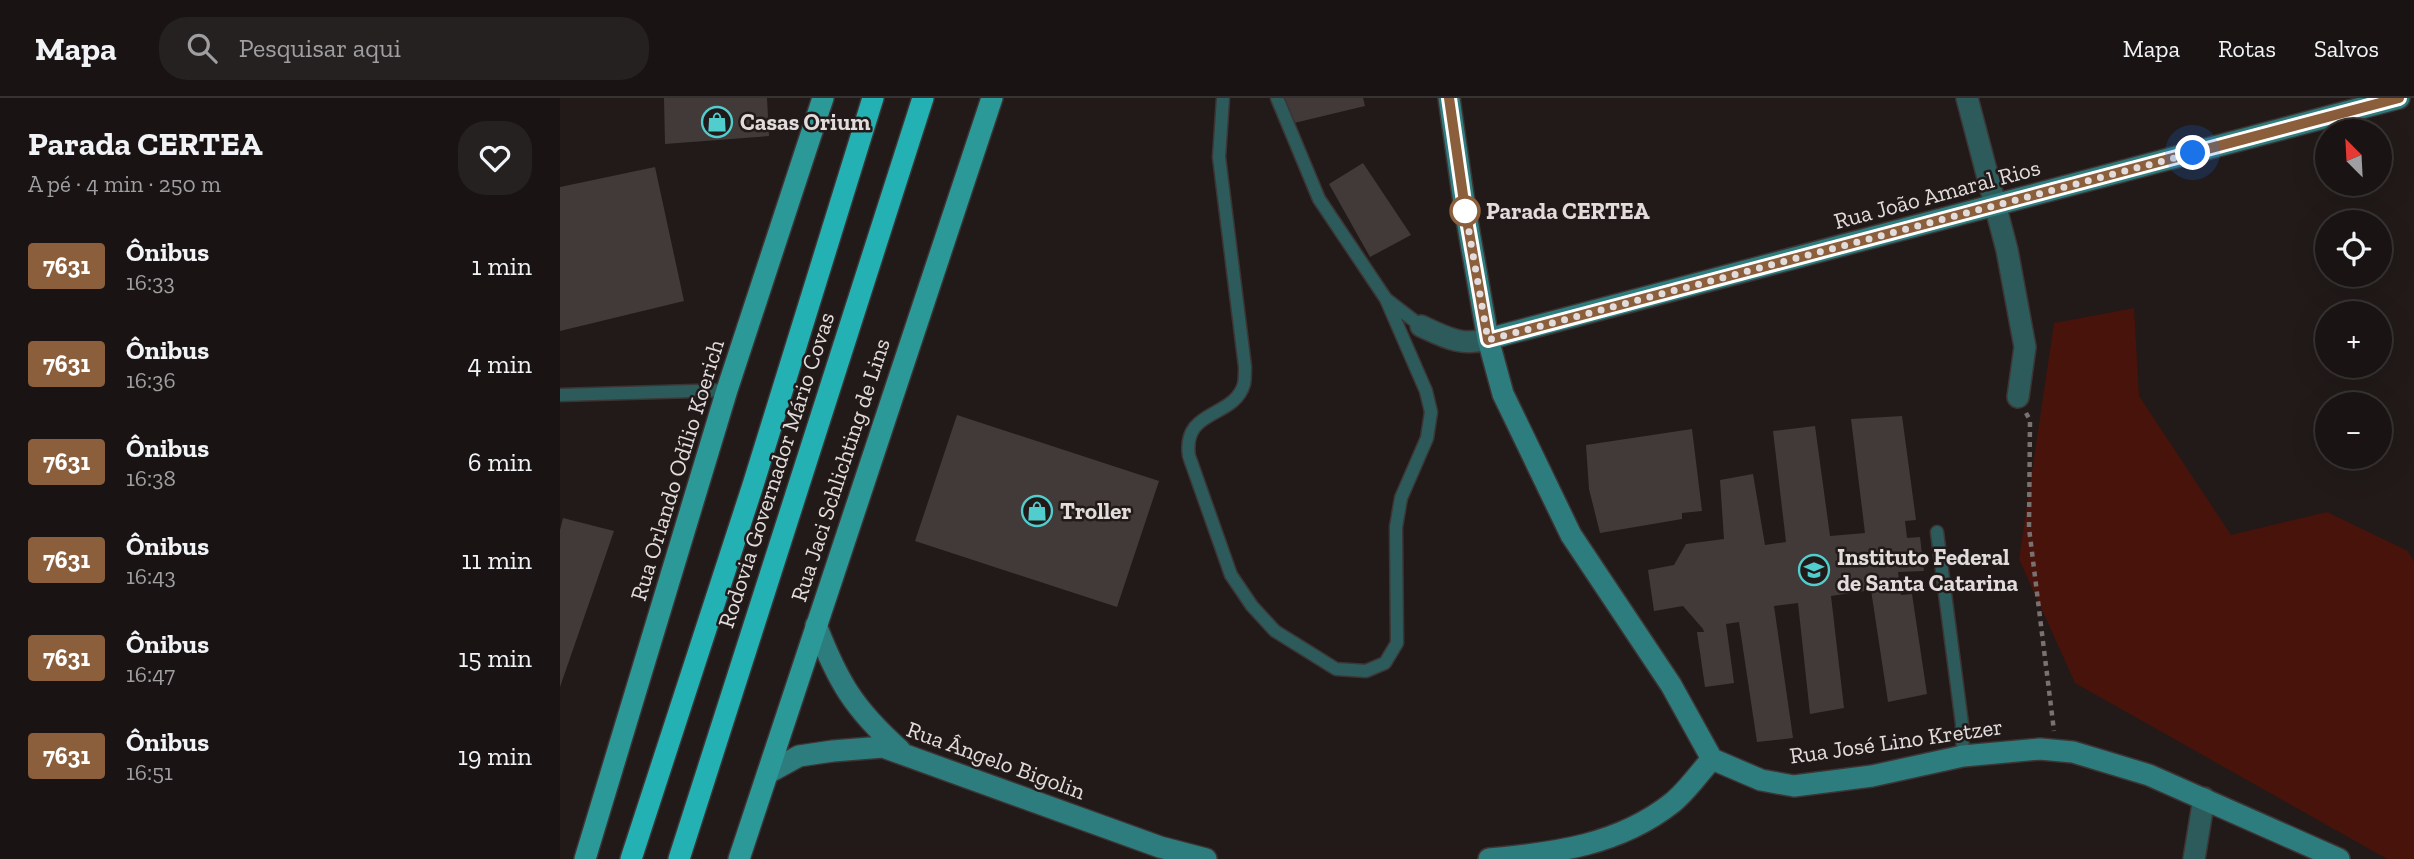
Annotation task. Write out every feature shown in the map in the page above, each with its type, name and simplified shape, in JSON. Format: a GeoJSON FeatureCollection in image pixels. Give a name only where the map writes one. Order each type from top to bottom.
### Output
{"type":"FeatureCollection","features":[{"type":"Feature","properties":{"kind":"highway","name":"Rodovia Governador Mário Covas"},"geometry":{"type":"LineString","coordinates":[[631,859],[753,485],[873,98]]}},
{"type":"Feature","properties":{"kind":"highway","name":"Rodovia Governador Mário Covas"},"geometry":{"type":"LineString","coordinates":[[679,859],[923,98]]}},
{"type":"Feature","properties":{"kind":"main road","name":"Rua Orlando Odílio Koerich"},"geometry":{"type":"LineString","coordinates":[[585,859],[727,390],[823,98]]}},
{"type":"Feature","properties":{"kind":"main road","name":"Rua Jaci Schlichting de Lins"},"geometry":{"type":"LineString","coordinates":[[739,859],[992,98]]}},
{"type":"Feature","properties":{"kind":"street"},"geometry":{"type":"LineString","coordinates":[[1968,98],[2007,250],[2025,347],[2018,397]]}},
{"type":"Feature","properties":{"kind":"street","name":"Rua João Amaral Rios"},"geometry":{"type":"LineString","coordinates":[[1488,340],[2399,98]]}},
{"type":"Feature","properties":{"kind":"street"},"geometry":{"type":"LineString","coordinates":[[1454,99],[1465,209],[1488,340],[1503,394],[1571,535],[1671,684],[1712,759],[1674,802],[1622,834],[1578,848],[1489,859]]}},
{"type":"Feature","properties":{"kind":"street"},"geometry":{"type":"LineString","coordinates":[[1422,326],[1451,341],[1473,344],[1488,340]]}},
{"type":"Feature","properties":{"kind":"street"},"geometry":{"type":"LineString","coordinates":[[816,625],[844,688],[868,721],[906,756]]}},
{"type":"Feature","properties":{"kind":"street","name":"Rua Ângelo Bigolin"},"geometry":{"type":"LineString","coordinates":[[768,773],[799,756],[883,747],[1160,847],[1206,859]]}},
{"type":"Feature","properties":{"kind":"street","name":"Rua José Lino Kretzer"},"geometry":{"type":"LineString","coordinates":[[1712,759],[1761,780],[1794,786],[1872,776],[1963,756],[2056,749],[2150,775],[2340,859]]}},
{"type":"Feature","properties":{"kind":"street"},"geometry":{"type":"LineString","coordinates":[[2194,859],[2204,798]]}},
{"type":"Feature","properties":{"kind":"lane"},"geometry":{"type":"LineString","coordinates":[[1223,98],[1219,157],[1245,367],[1244,386],[1236,398],[1192,429],[1187,442],[1189,456],[1231,575],[1252,606],[1275,631],[1336,669],[1366,671],[1385,663],[1397,643],[1396,527],[1401,498],[1427,438],[1431,412],[1426,391],[1386,299],[1319,199],[1277,98]]}},
{"type":"Feature","properties":{"kind":"lane"},"geometry":{"type":"LineString","coordinates":[[1386,299],[1422,326]]}},
{"type":"Feature","properties":{"kind":"lane"},"geometry":{"type":"LineString","coordinates":[[560,395],[727,390]]}},
{"type":"Feature","properties":{"kind":"lane"},"geometry":{"type":"LineString","coordinates":[[1937,532],[1962,724],[1963,756]]}},
{"type":"Feature","properties":{"kind":"path"},"geometry":{"type":"LineString","coordinates":[[2018,397],[2029,420],[2029,528],[2056,749]]}},
{"type":"Feature","properties":{"kind":"shaded area"},"geometry":{"type":"Polygon","coordinates":[[[2134,308],[2139,396],[2231,535],[2327,512],[2408,551],[2414,562],[2414,859],[2387,859],[2075,683],[2019,559],[2054,323],[2134,308]]]}},
{"type":"Feature","properties":{"kind":"building","name":"Casas Orium"},"geometry":{"type":"Polygon","coordinates":[[[664,98],[767,98],[769,136],[665,144],[664,98]]]}},
{"type":"Feature","properties":{"kind":"building"},"geometry":{"type":"Polygon","coordinates":[[[1284,98],[1363,98],[1365,106],[1290,124],[1284,98]]]}},
{"type":"Feature","properties":{"kind":"building"},"geometry":{"type":"Polygon","coordinates":[[[1363,163],[1411,235],[1370,257],[1329,184],[1363,163]]]}},
{"type":"Feature","properties":{"kind":"building"},"geometry":{"type":"Polygon","coordinates":[[[655,167],[684,301],[560,331],[560,187],[655,167]]]}},
{"type":"Feature","properties":{"kind":"building","name":"Troller"},"geometry":{"type":"Polygon","coordinates":[[[957,415],[1159,481],[1117,607],[915,541],[957,415]]]}},
{"type":"Feature","properties":{"kind":"building"},"geometry":{"type":"Polygon","coordinates":[[[1902,416],[1916,520],[1905,521],[1907,538],[1920,537],[1924,571],[1898,572],[1901,595],[1912,594],[1927,694],[1888,702],[1871,590],[1831,596],[1844,708],[1810,714],[1798,603],[1774,606],[1793,738],[1757,742],[1739,622],[1726,624],[1734,683],[1705,687],[1697,632],[1704,632],[1703,629],[1683,606],[1654,611],[1648,570],[1674,565],[1686,544],[1724,539],[1720,480],[1753,474],[1765,545],[1786,542],[1773,431],[1815,426],[1830,536],[1865,533],[1851,419],[1902,416]]]}},
{"type":"Feature","properties":{"kind":"building"},"geometry":{"type":"Polygon","coordinates":[[[1692,429],[1702,511],[1682,513],[1682,519],[1600,533],[1589,489],[1586,445],[1692,429]]]}},
{"type":"Feature","properties":{"kind":"building"},"geometry":{"type":"Polygon","coordinates":[[[563,518],[614,531],[560,687],[560,530],[563,518]]]}},
{"type":"Feature","properties":{"kind":"bus line","name":"7631"},"geometry":{"type":"LineString","coordinates":[[1449,98],[1488,340],[2399,98]]}},
{"type":"Feature","properties":{"kind":"place","name":"Casas Orium"},"geometry":{"type":"Point","coordinates":[717,122]}},
{"type":"Feature","properties":{"kind":"place","name":"Parada CERTEA"},"geometry":{"type":"Point","coordinates":[1465,211]}},
{"type":"Feature","properties":{"kind":"place","name":"Troller"},"geometry":{"type":"Point","coordinates":[1037,511]}},
{"type":"Feature","properties":{"kind":"place","name":"Instituto Federal de Santa Catarina"},"geometry":{"type":"Point","coordinates":[1814,570]}},
{"type":"Feature","properties":{"kind":"route"},"geometry":{"type":"LineString","coordinates":[[1465,211],[1488,340],[2193,153]]}}]}
